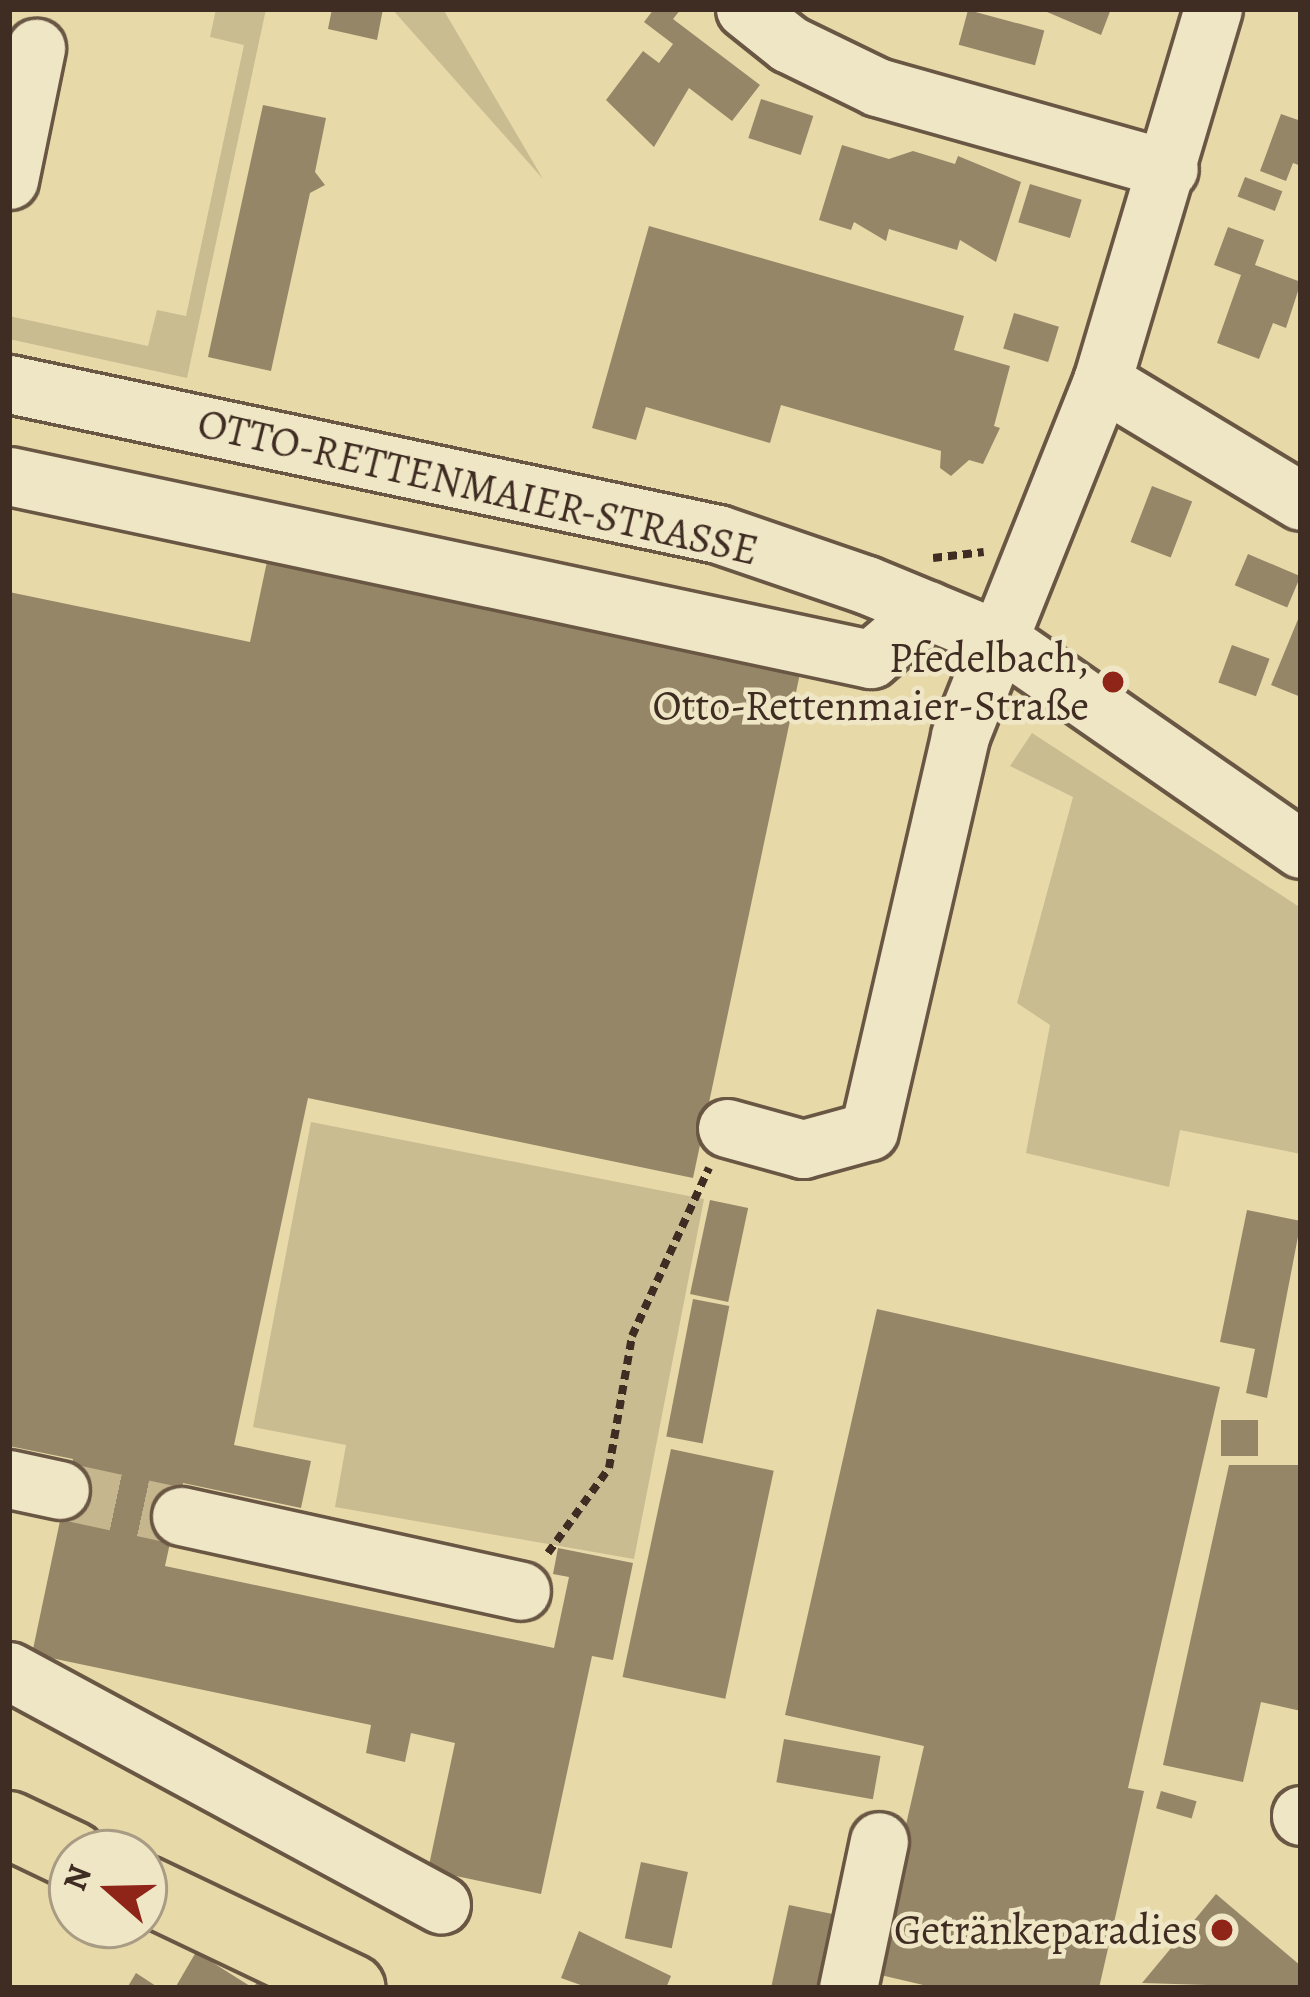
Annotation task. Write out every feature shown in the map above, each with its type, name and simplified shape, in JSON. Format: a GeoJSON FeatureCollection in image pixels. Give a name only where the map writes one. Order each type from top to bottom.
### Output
{"type":"FeatureCollection","features":[{"type":"Feature","properties":{"kind":"main road"},"geometry":{"type":"LineString","coordinates":[[9,1825],[48,1844]]}},
{"type":"Feature","properties":{"kind":"main road"},"geometry":{"type":"LineString","coordinates":[[168,1900],[352,1988]]}},
{"type":"Feature","properties":{"kind":"street"},"geometry":{"type":"LineString","coordinates":[[745,9],[789,44],[877,87],[1169,169]]}},
{"type":"Feature","properties":{"kind":"street"},"geometry":{"type":"LineString","coordinates":[[727,1128],[802,1149],[869,1131],[960,736],[1102,381],[1213,9]]}},
{"type":"Feature","properties":{"kind":"street"},"geometry":{"type":"LineString","coordinates":[[9,181],[36,48]]}},
{"type":"Feature","properties":{"kind":"street"},"geometry":{"type":"LineString","coordinates":[[1102,381],[1301,501]]}},
{"type":"Feature","properties":{"kind":"street","name":"OTTO-RETTENMAIER-STRASSE"},"geometry":{"type":"LineString","coordinates":[[9,384],[718,534],[1000,640],[1301,849]]}},
{"type":"Feature","properties":{"kind":"street"},"geometry":{"type":"LineString","coordinates":[[9,476],[871,659],[928,610]]}},
{"type":"Feature","properties":{"kind":"street"},"geometry":{"type":"LineString","coordinates":[[181,1516],[520,1591]]}},
{"type":"Feature","properties":{"kind":"street"},"geometry":{"type":"LineString","coordinates":[[9,1671],[441,1905]]}},
{"type":"Feature","properties":{"kind":"street"},"geometry":{"type":"LineString","coordinates":[[848,1988],[880,1841]]}},
{"type":"Feature","properties":{"kind":"path"},"geometry":{"type":"LineString","coordinates":[[520,1591],[609,1468],[632,1336],[727,1128]]}},
{"type":"Feature","properties":{"kind":"shaded area"},"geometry":{"type":"Polygon","coordinates":[[[216,9],[266,9],[187,378],[9,339],[9,316],[148,346],[157,310],[186,316],[244,45],[210,37],[216,9]]]}},
{"type":"Feature","properties":{"kind":"shaded area"},"geometry":{"type":"Polygon","coordinates":[[[392,9],[443,9],[543,179],[392,9]]]}},
{"type":"Feature","properties":{"kind":"shaded area"},"geometry":{"type":"Polygon","coordinates":[[[1032,733],[1301,908],[1301,1154],[1180,1130],[1169,1187],[1026,1153],[1050,1025],[1017,1003],[1073,797],[1010,766],[1032,733]]]}},
{"type":"Feature","properties":{"kind":"shaded area"},"geometry":{"type":"Polygon","coordinates":[[[311,1122],[704,1199],[634,1559],[335,1507],[346,1445],[253,1427],[311,1122]]]}},
{"type":"Feature","properties":{"kind":"building"},"geometry":{"type":"Polygon","coordinates":[[[332,9],[383,9],[377,40],[328,29],[332,9]]]}},
{"type":"Feature","properties":{"kind":"building"},"geometry":{"type":"Polygon","coordinates":[[[654,9],[681,9],[673,19],[760,85],[732,121],[689,88],[654,147],[606,100],[643,51],[659,63],[673,44],[644,22],[654,9]]]}},
{"type":"Feature","properties":{"kind":"building"},"geometry":{"type":"Polygon","coordinates":[[[1040,9],[1111,9],[1101,35],[1040,9]]]}},
{"type":"Feature","properties":{"kind":"building"},"geometry":{"type":"Polygon","coordinates":[[[968,10],[1044,30],[1035,65],[959,45],[968,10]]]}},
{"type":"Feature","properties":{"kind":"building"},"geometry":{"type":"Polygon","coordinates":[[[761,99],[813,116],[801,155],[748,138],[761,99]]]}},
{"type":"Feature","properties":{"kind":"building"},"geometry":{"type":"Polygon","coordinates":[[[263,105],[326,118],[315,172],[325,185],[310,193],[271,371],[208,357],[263,105]]]}},
{"type":"Feature","properties":{"kind":"building"},"geometry":{"type":"Polygon","coordinates":[[[1281,114],[1301,121],[1301,166],[1293,163],[1286,181],[1260,171],[1281,114]]]}},
{"type":"Feature","properties":{"kind":"building"},"geometry":{"type":"Polygon","coordinates":[[[842,145],[889,159],[913,151],[955,164],[958,156],[1021,182],[996,262],[960,240],[957,250],[889,229],[886,241],[854,222],[851,230],[819,220],[842,145]]]}},
{"type":"Feature","properties":{"kind":"building"},"geometry":{"type":"Polygon","coordinates":[[[1245,177],[1282,191],[1275,211],[1237,197],[1245,177]]]}},
{"type":"Feature","properties":{"kind":"building"},"geometry":{"type":"Polygon","coordinates":[[[1030,184],[1082,200],[1070,238],[1018,222],[1030,184]]]}},
{"type":"Feature","properties":{"kind":"building"},"geometry":{"type":"Polygon","coordinates":[[[649,226],[964,316],[954,350],[1010,366],[994,426],[1000,428],[983,464],[969,460],[951,476],[940,468],[941,451],[781,405],[770,443],[646,407],[636,440],[592,428],[649,226]]]}},
{"type":"Feature","properties":{"kind":"building"},"geometry":{"type":"Polygon","coordinates":[[[1228,227],[1264,240],[1255,265],[1301,282],[1286,328],[1273,323],[1259,359],[1217,343],[1241,275],[1214,265],[1228,227]]]}},
{"type":"Feature","properties":{"kind":"building"},"geometry":{"type":"Polygon","coordinates":[[[1014,313],[1059,327],[1048,362],[1003,348],[1014,313]]]}},
{"type":"Feature","properties":{"kind":"building"},"geometry":{"type":"Polygon","coordinates":[[[1152,486],[1192,501],[1171,557],[1130,542],[1152,486]]]}},
{"type":"Feature","properties":{"kind":"building"},"geometry":{"type":"Polygon","coordinates":[[[269,552],[802,664],[693,1178],[308,1098],[234,1445],[311,1461],[301,1508],[183,1483],[165,1566],[554,1648],[569,1577],[553,1574],[558,1548],[633,1563],[613,1660],[592,1656],[541,1894],[428,1870],[455,1743],[411,1733],[405,1762],[366,1753],[371,1725],[32,1654],[73,1459],[9,1446],[9,592],[250,642],[269,552]]]}},
{"type":"Feature","properties":{"kind":"building"},"geometry":{"type":"Polygon","coordinates":[[[1248,554],[1300,576],[1287,608],[1235,585],[1248,554]]]}},
{"type":"Feature","properties":{"kind":"building"},"geometry":{"type":"Polygon","coordinates":[[[1301,612],[1301,697],[1271,685],[1301,612]]]}},
{"type":"Feature","properties":{"kind":"building"},"geometry":{"type":"Polygon","coordinates":[[[1232,645],[1270,659],[1256,696],[1218,683],[1232,645]]]}},
{"type":"Feature","properties":{"kind":"building"},"geometry":{"type":"Polygon","coordinates":[[[710,1200],[748,1208],[728,1302],[690,1294],[710,1200]]]}},
{"type":"Feature","properties":{"kind":"building"},"geometry":{"type":"Polygon","coordinates":[[[1247,1210],[1301,1221],[1267,1398],[1246,1393],[1255,1349],[1220,1342],[1247,1210]]]}},
{"type":"Feature","properties":{"kind":"building"},"geometry":{"type":"Polygon","coordinates":[[[693,1299],[729,1306],[703,1443],[666,1436],[693,1299]]]}},
{"type":"Feature","properties":{"kind":"building"},"geometry":{"type":"Polygon","coordinates":[[[877,1309],[1220,1387],[1128,1788],[1144,1791],[1099,1988],[936,1988],[872,1973],[924,1746],[785,1715],[877,1309]]]}},
{"type":"Feature","properties":{"kind":"building"},"geometry":{"type":"Polygon","coordinates":[[[1221,1420],[1258,1420],[1258,1456],[1221,1456],[1221,1420]]]}},
{"type":"Feature","properties":{"kind":"building"},"geometry":{"type":"Polygon","coordinates":[[[671,1449],[774,1471],[725,1699],[623,1677],[671,1449]]]}},
{"type":"Feature","properties":{"kind":"building"},"geometry":{"type":"Polygon","coordinates":[[[1229,1465],[1301,1465],[1301,1711],[1261,1702],[1243,1782],[1163,1765],[1229,1465]]]}},
{"type":"Feature","properties":{"kind":"building"},"geometry":{"type":"Polygon","coordinates":[[[784,1739],[881,1756],[873,1799],[776,1782],[784,1739]]]}},
{"type":"Feature","properties":{"kind":"building"},"geometry":{"type":"Polygon","coordinates":[[[1161,1791],[1197,1801],[1192,1819],[1156,1808],[1161,1791]]]}},
{"type":"Feature","properties":{"kind":"building"},"geometry":{"type":"Polygon","coordinates":[[[641,1862],[688,1872],[672,1948],[625,1938],[641,1862]]]}},
{"type":"Feature","properties":{"kind":"building","name":"Getränkeparadies"},"geometry":{"type":"Polygon","coordinates":[[[1216,1894],[1301,1966],[1301,1988],[1142,1983],[1216,1894]]]}},
{"type":"Feature","properties":{"kind":"building"},"geometry":{"type":"Polygon","coordinates":[[[789,1905],[842,1916],[827,1988],[771,1988],[789,1905]]]}},
{"type":"Feature","properties":{"kind":"building"},"geometry":{"type":"Polygon","coordinates":[[[579,1931],[671,1976],[666,1988],[589,1988],[561,1978],[579,1931]]]}},
{"type":"Feature","properties":{"kind":"building"},"geometry":{"type":"Polygon","coordinates":[[[196,1952],[253,1988],[175,1988],[196,1952]]]}},
{"type":"Feature","properties":{"kind":"building"},"geometry":{"type":"Polygon","coordinates":[[[136,1973],[159,1988],[127,1988],[136,1973]]]}},
{"type":"Feature","properties":{"kind":"building"},"geometry":{"type":"Polygon","coordinates":[[[261,1976],[279,1988],[253,1988],[261,1976]]]}},
{"type":"Feature","properties":{"kind":"tunnel"},"geometry":{"type":"LineString","coordinates":[[60,1490],[181,1516]]}},
{"type":"Feature","properties":{"kind":"place","name":"Pfedelbach, Otto-Rettenmaier-Straße"},"geometry":{"type":"Point","coordinates":[1113,682]}},
{"type":"Feature","properties":{"kind":"place","name":"Getränkeparadies"},"geometry":{"type":"Point","coordinates":[1222,1930]}}]}
